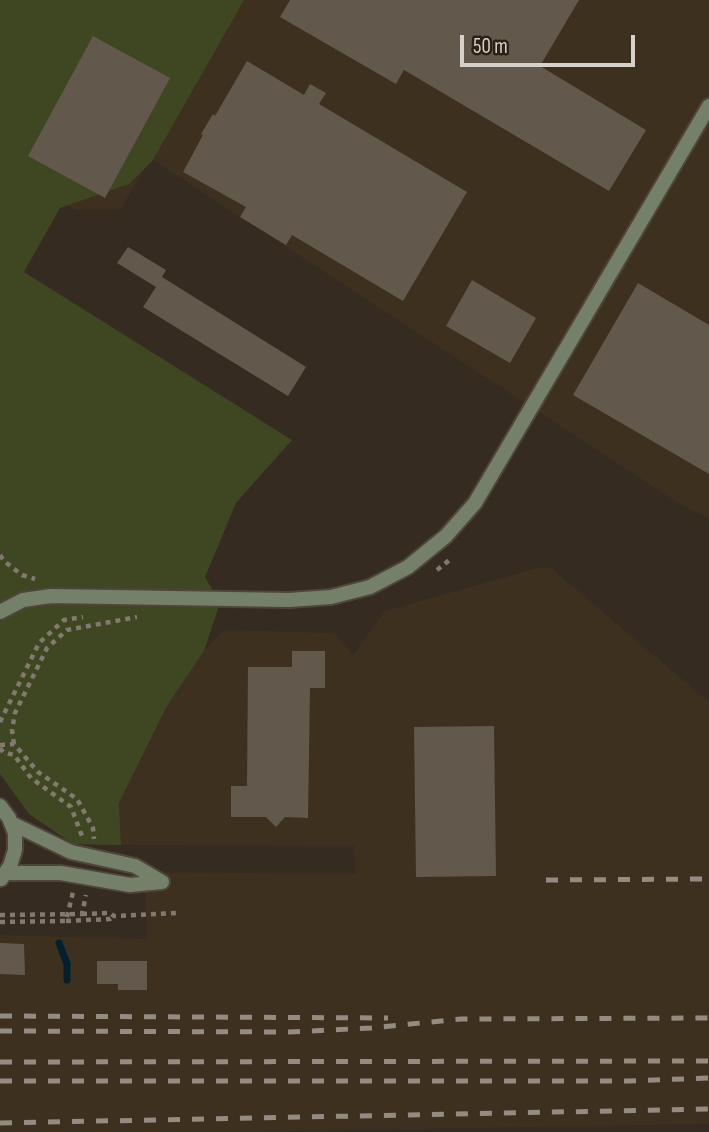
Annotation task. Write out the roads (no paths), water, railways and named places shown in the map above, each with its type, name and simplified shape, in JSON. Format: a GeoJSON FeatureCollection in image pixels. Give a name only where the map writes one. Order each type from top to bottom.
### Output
{"type":"FeatureCollection","features":[{"type":"Feature","properties":{"kind":"street"},"geometry":{"type":"LineString","coordinates":[[0,612],[23,600],[51,596],[289,600],[331,597],[370,587],[408,567],[446,536],[475,503],[709,106]]}},
{"type":"Feature","properties":{"kind":"street"},"geometry":{"type":"LineString","coordinates":[[0,806],[15,833],[15,850],[10,866],[3,876]]}},
{"type":"Feature","properties":{"kind":"street"},"geometry":{"type":"LineString","coordinates":[[3,876],[61,873],[130,885],[162,882],[135,866],[71,852],[11,822]]}},
{"type":"Feature","properties":{"kind":"waterway"},"geometry":{"type":"LineString","coordinates":[[59,943],[67,964],[67,980]]}},
{"type":"Feature","properties":{"kind":"railway"},"geometry":{"type":"LineString","coordinates":[[546,880],[709,879]]}},
{"type":"Feature","properties":{"kind":"railway"},"geometry":{"type":"LineString","coordinates":[[0,1016],[388,1018]]}},
{"type":"Feature","properties":{"kind":"railway"},"geometry":{"type":"LineString","coordinates":[[0,1031],[289,1032],[371,1028],[461,1019],[709,1018]]}},
{"type":"Feature","properties":{"kind":"railway"},"geometry":{"type":"LineString","coordinates":[[0,1062],[709,1061]]}},
{"type":"Feature","properties":{"kind":"railway"},"geometry":{"type":"LineString","coordinates":[[0,1081],[628,1081],[709,1078]]}},
{"type":"Feature","properties":{"kind":"railway"},"geometry":{"type":"LineString","coordinates":[[0,1123],[709,1109]]}}]}
